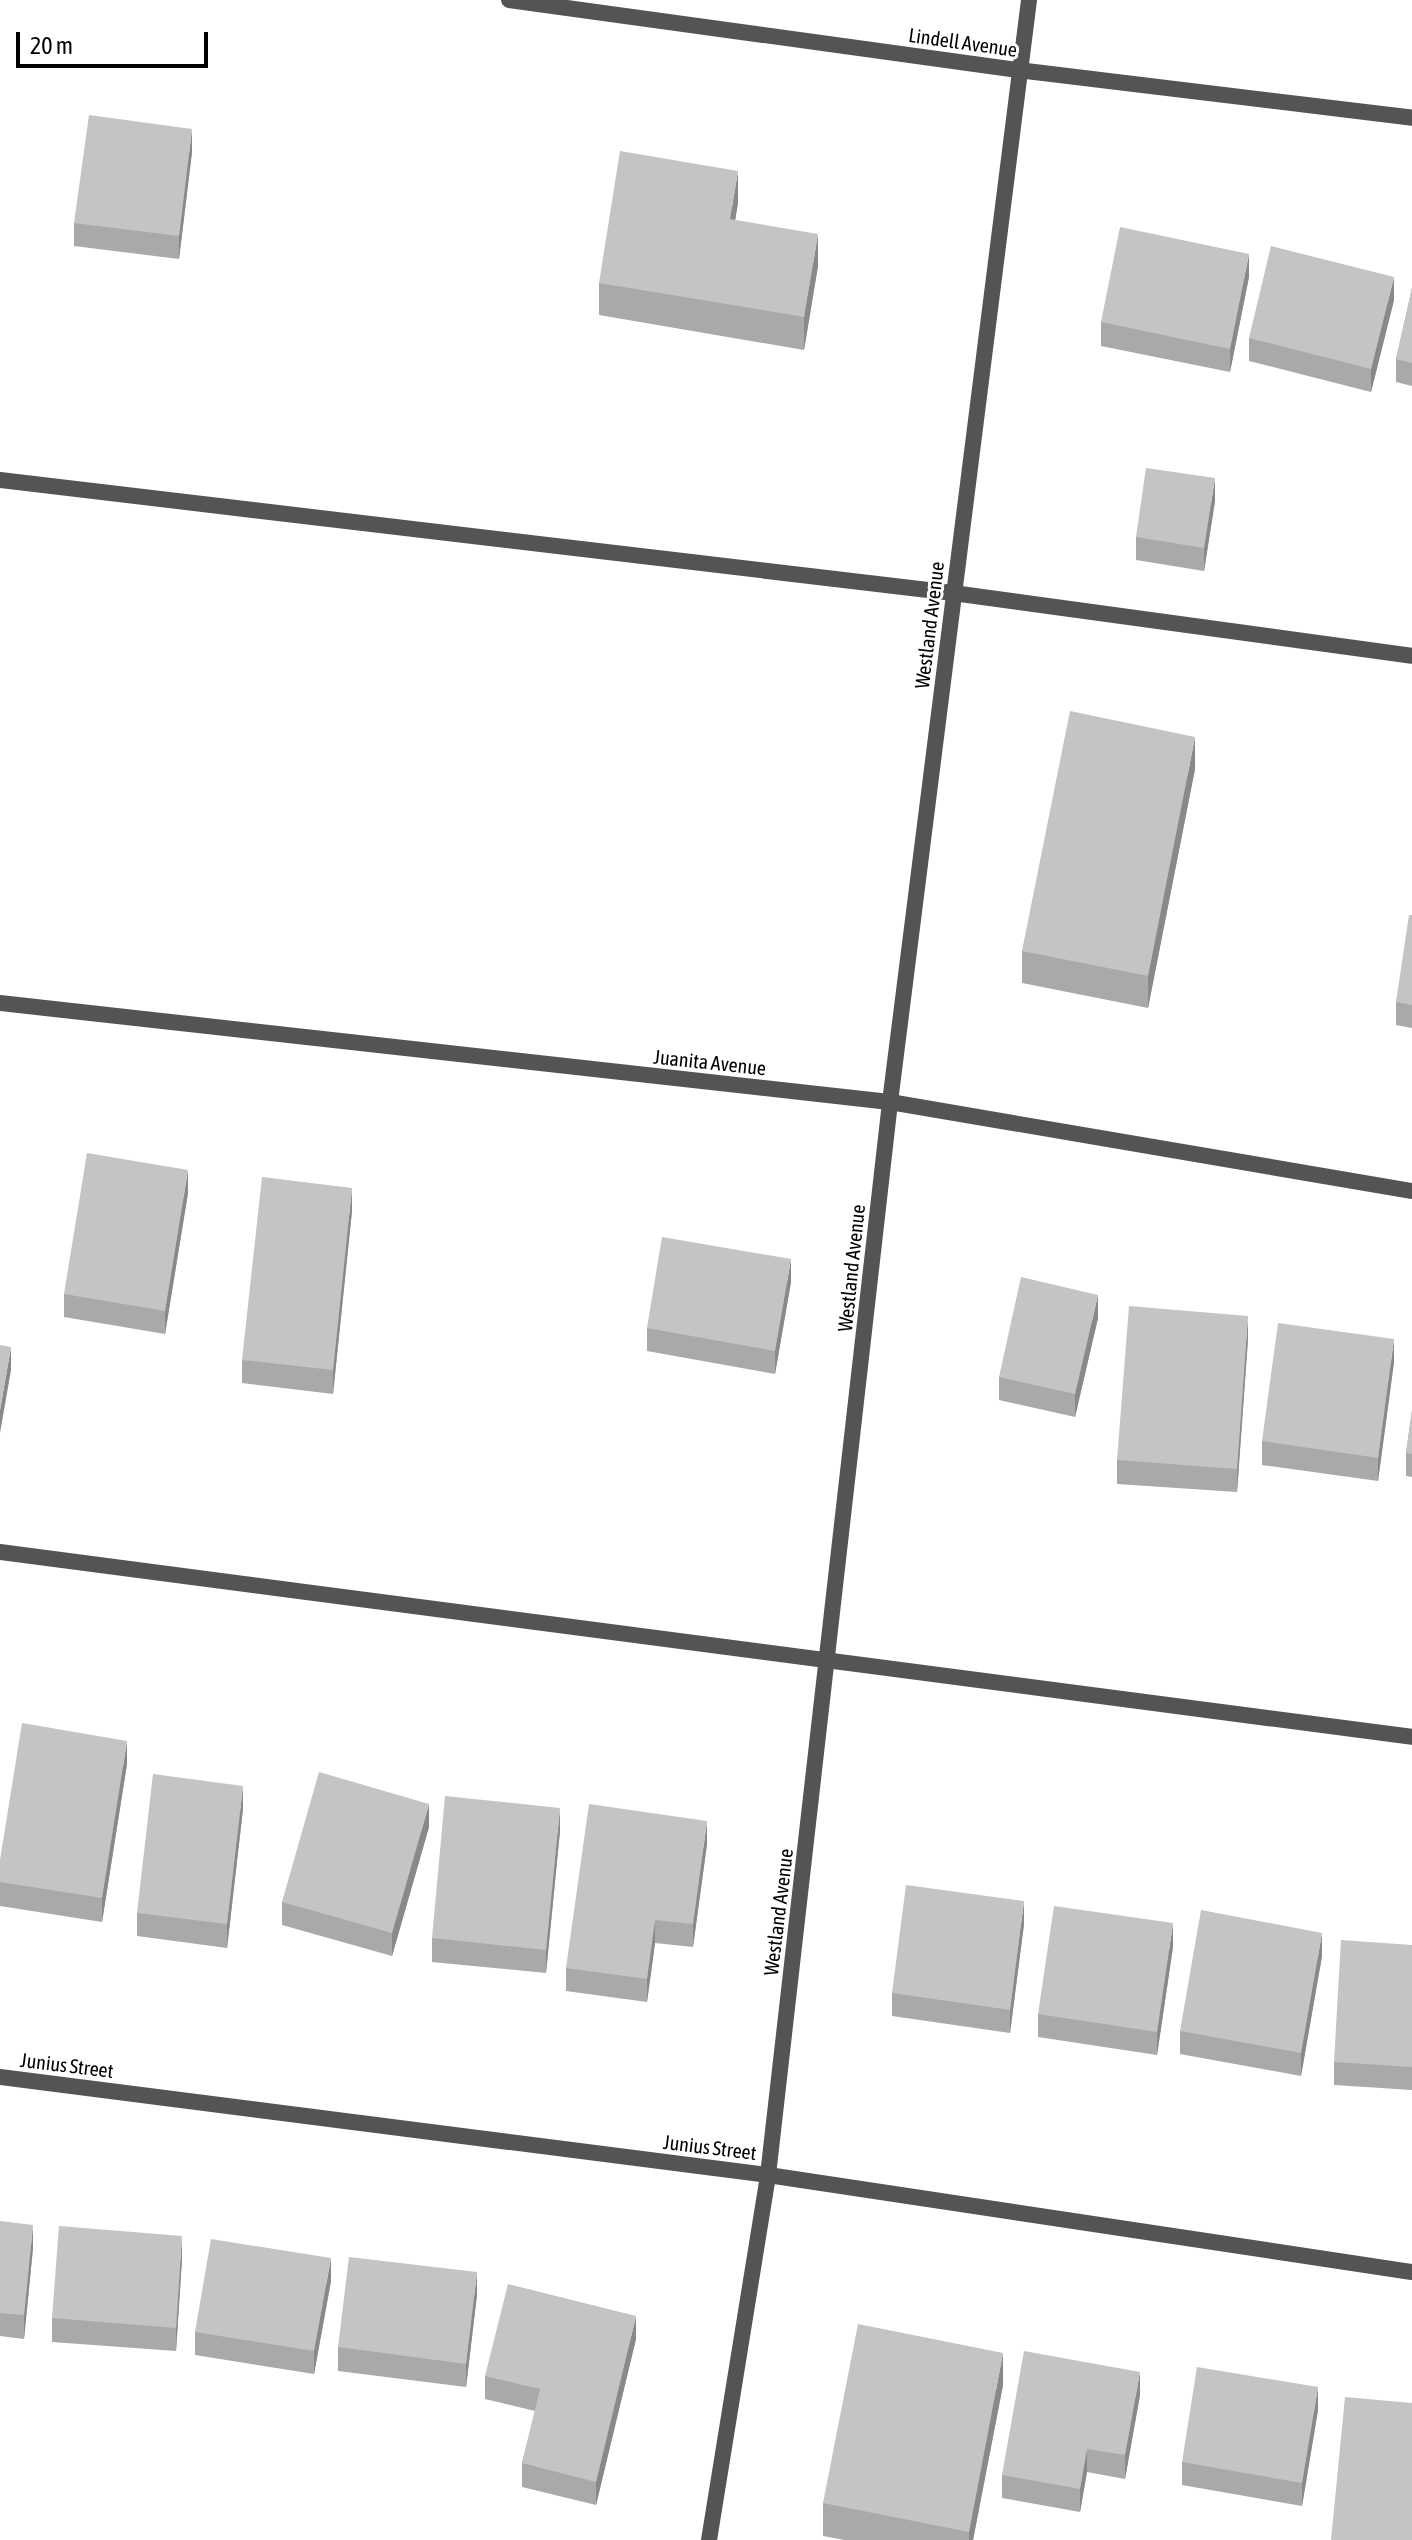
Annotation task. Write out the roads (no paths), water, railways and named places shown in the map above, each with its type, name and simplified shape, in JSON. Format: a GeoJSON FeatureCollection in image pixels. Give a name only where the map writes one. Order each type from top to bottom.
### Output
{"type":"FeatureCollection","features":[{"type":"Feature","properties":{"kind":"street","name":"Lindell Avenue"},"geometry":{"type":"LineString","coordinates":[[509,0],[1018,70],[1412,118]]}},
{"type":"Feature","properties":{"kind":"street","name":"Westland Avenue"},"geometry":{"type":"LineString","coordinates":[[709,2540],[768,2175],[890,1102],[1029,0]]}},
{"type":"Feature","properties":{"kind":"street"},"geometry":{"type":"LineString","coordinates":[[0,480],[953,593],[1412,656]]}},
{"type":"Feature","properties":{"kind":"street","name":"Juanita Avenue"},"geometry":{"type":"LineString","coordinates":[[0,1003],[890,1102],[1412,1191]]}},
{"type":"Feature","properties":{"kind":"street"},"geometry":{"type":"LineString","coordinates":[[0,1552],[827,1663],[1412,1737]]}},
{"type":"Feature","properties":{"kind":"street","name":"Junius Street"},"geometry":{"type":"LineString","coordinates":[[0,2077],[768,2175],[1412,2272]]}}]}
